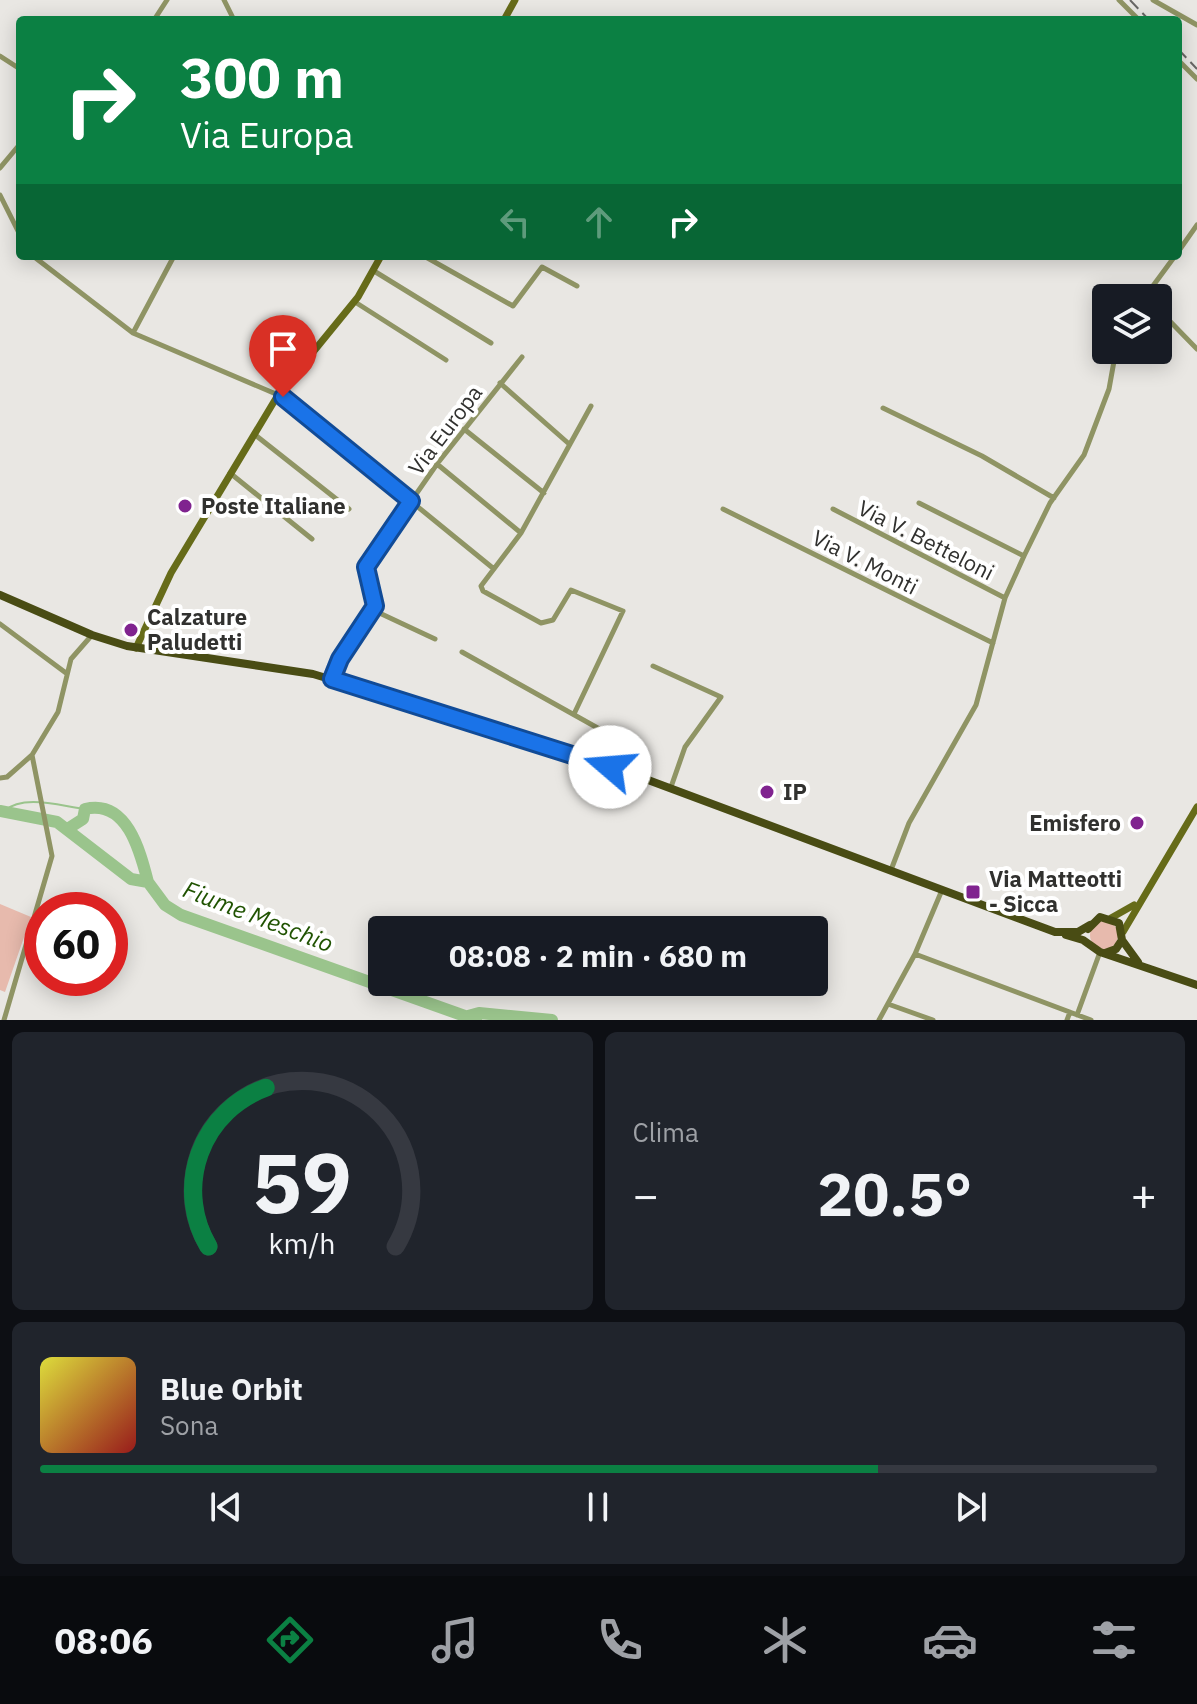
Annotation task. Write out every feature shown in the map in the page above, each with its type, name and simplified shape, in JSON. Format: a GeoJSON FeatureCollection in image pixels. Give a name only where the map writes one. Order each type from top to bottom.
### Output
{"type":"FeatureCollection","features":[{"type":"Feature","properties":{"kind":"main road"},"geometry":{"type":"LineString","coordinates":[[0,595],[92,635],[136,648],[246,662],[332,679],[610,767],[1058,933],[1102,953],[1197,985]]}},
{"type":"Feature","properties":{"kind":"main road"},"geometry":{"type":"LineString","coordinates":[[1058,933],[1078,932],[1100,917],[1111,918],[1142,965]]}},
{"type":"Feature","properties":{"kind":"main road"},"geometry":{"type":"LineString","coordinates":[[1089,945],[1086,934],[1090,925]]}},
{"type":"Feature","properties":{"kind":"main road"},"geometry":{"type":"LineString","coordinates":[[1102,953],[1116,949],[1122,936]]}},
{"type":"Feature","properties":{"kind":"street"},"geometry":{"type":"LineString","coordinates":[[1119,0],[1135,16]]}},
{"type":"Feature","properties":{"kind":"street"},"geometry":{"type":"LineString","coordinates":[[1153,0],[1181,16]]}},
{"type":"Feature","properties":{"kind":"street"},"geometry":{"type":"LineString","coordinates":[[1182,64],[1197,79]]}},
{"type":"Feature","properties":{"kind":"street"},"geometry":{"type":"LineString","coordinates":[[0,168],[16,149]]}},
{"type":"Feature","properties":{"kind":"street"},"geometry":{"type":"LineString","coordinates":[[0,195],[16,227]]}},
{"type":"Feature","properties":{"kind":"street"},"geometry":{"type":"LineString","coordinates":[[1182,247],[1197,225]]}},
{"type":"Feature","properties":{"kind":"street"},"geometry":{"type":"LineString","coordinates":[[38,260],[133,333],[278,395],[494,569]]}},
{"type":"Feature","properties":{"kind":"street"},"geometry":{"type":"LineString","coordinates":[[133,333],[172,260]]}},
{"type":"Feature","properties":{"kind":"street"},"geometry":{"type":"LineString","coordinates":[[136,648],[171,573],[278,395],[355,302],[379,260]]}},
{"type":"Feature","properties":{"kind":"street"},"geometry":{"type":"LineString","coordinates":[[431,260],[513,306],[542,267],[577,286]]}},
{"type":"Feature","properties":{"kind":"street"},"geometry":{"type":"LineString","coordinates":[[1155,284],[1173,260]]}},
{"type":"Feature","properties":{"kind":"street"},"geometry":{"type":"LineString","coordinates":[[374,271],[491,343]]}},
{"type":"Feature","properties":{"kind":"street"},"geometry":{"type":"LineString","coordinates":[[355,302],[446,360]]}},
{"type":"Feature","properties":{"kind":"street"},"geometry":{"type":"LineString","coordinates":[[1172,323],[1197,349]]}},
{"type":"Feature","properties":{"kind":"street","name":"Via Europa"},"geometry":{"type":"LineString","coordinates":[[373,610],[366,567],[437,464],[522,357]]}},
{"type":"Feature","properties":{"kind":"street"},"geometry":{"type":"LineString","coordinates":[[890,871],[913,815],[973,710],[1005,598],[1054,498],[1084,455],[1109,389],[1113,364]]}},
{"type":"Feature","properties":{"kind":"street"},"geometry":{"type":"LineString","coordinates":[[500,383],[568,443]]}},
{"type":"Feature","properties":{"kind":"street"},"geometry":{"type":"LineString","coordinates":[[574,714],[623,611],[571,590],[553,620],[541,623],[483,591],[483,582],[521,533],[591,406]]}},
{"type":"Feature","properties":{"kind":"street"},"geometry":{"type":"LineString","coordinates":[[883,408],[982,456],[1054,498]]}},
{"type":"Feature","properties":{"kind":"street"},"geometry":{"type":"LineString","coordinates":[[464,429],[544,493]]}},
{"type":"Feature","properties":{"kind":"street"},"geometry":{"type":"LineString","coordinates":[[254,434],[349,509]]}},
{"type":"Feature","properties":{"kind":"street"},"geometry":{"type":"LineString","coordinates":[[437,464],[521,533]]}},
{"type":"Feature","properties":{"kind":"street"},"geometry":{"type":"LineString","coordinates":[[230,473],[312,539]]}},
{"type":"Feature","properties":{"kind":"street"},"geometry":{"type":"LineString","coordinates":[[919,503],[1024,556]]}},
{"type":"Feature","properties":{"kind":"street","name":"Via V. Monti"},"geometry":{"type":"LineString","coordinates":[[723,509],[993,643]]}},
{"type":"Feature","properties":{"kind":"street","name":"Via V. Betteloni"},"geometry":{"type":"LineString","coordinates":[[833,509],[1005,598]]}},
{"type":"Feature","properties":{"kind":"street"},"geometry":{"type":"LineString","coordinates":[[332,679],[340,659],[373,610],[435,639]]}},
{"type":"Feature","properties":{"kind":"street"},"geometry":{"type":"LineString","coordinates":[[0,624],[66,673]]}},
{"type":"Feature","properties":{"kind":"street"},"geometry":{"type":"LineString","coordinates":[[4,778],[32,755],[58,712],[71,659],[92,635]]}},
{"type":"Feature","properties":{"kind":"street"},"geometry":{"type":"LineString","coordinates":[[462,652],[615,739],[618,748],[610,767]]}},
{"type":"Feature","properties":{"kind":"street"},"geometry":{"type":"LineString","coordinates":[[653,666],[721,697],[685,747],[670,789]]}},
{"type":"Feature","properties":{"kind":"street"},"geometry":{"type":"LineString","coordinates":[[4,1020],[52,856],[44,802],[32,755]]}},
{"type":"Feature","properties":{"kind":"street"},"geometry":{"type":"LineString","coordinates":[[1122,936],[1197,807]]}},
{"type":"Feature","properties":{"kind":"street"},"geometry":{"type":"LineString","coordinates":[[879,1020],[915,954],[942,890]]}},
{"type":"Feature","properties":{"kind":"street"},"geometry":{"type":"LineString","coordinates":[[1111,918],[1123,913],[1145,895]]}},
{"type":"Feature","properties":{"kind":"street"},"geometry":{"type":"LineString","coordinates":[[1067,1020],[1078,1016],[1102,953]]}},
{"type":"Feature","properties":{"kind":"street"},"geometry":{"type":"LineString","coordinates":[[915,954],[1091,1020]]}},
{"type":"Feature","properties":{"kind":"street"},"geometry":{"type":"LineString","coordinates":[[888,1004],[933,1020]]}},
{"type":"Feature","properties":{"kind":"shaded area"},"geometry":{"type":"Polygon","coordinates":[[[0,904],[24,914],[24,937],[5,992],[0,990],[0,904]]]}},
{"type":"Feature","properties":{"kind":"shaded area"},"geometry":{"type":"Polygon","coordinates":[[[1104,921],[1114,925],[1118,935],[1114,945],[1104,949],[1094,945],[1090,935],[1094,925],[1104,921]]]}},
{"type":"Feature","properties":{"kind":"waterway"},"geometry":{"type":"LineString","coordinates":[[4,811],[32,802],[85,809]]}},
{"type":"Feature","properties":{"kind":"waterway"},"geometry":{"type":"LineString","coordinates":[[69,828],[83,819],[85,809],[99,808],[111,812],[121,820],[136,843],[148,882]]}},
{"type":"Feature","properties":{"kind":"waterway","name":"Fiume Meschio"},"geometry":{"type":"LineString","coordinates":[[0,811],[57,822],[131,879],[148,882],[165,905],[181,915],[476,1020]]}},
{"type":"Feature","properties":{"kind":"waterway"},"geometry":{"type":"LineString","coordinates":[[468,1016],[479,1013],[552,1020]]}},
{"type":"Feature","properties":{"kind":"railway"},"geometry":{"type":"LineString","coordinates":[[1130,0],[1145,16]]}},
{"type":"Feature","properties":{"kind":"railway"},"geometry":{"type":"LineString","coordinates":[[1182,53],[1197,69]]}},
{"type":"Feature","properties":{"kind":"place","name":"Poste Italiane"},"geometry":{"type":"Point","coordinates":[185,506]}},
{"type":"Feature","properties":{"kind":"place","name":"Calzature Paludetti"},"geometry":{"type":"Point","coordinates":[131,630]}},
{"type":"Feature","properties":{"kind":"place","name":"IP"},"geometry":{"type":"Point","coordinates":[767,792]}},
{"type":"Feature","properties":{"kind":"place","name":"Emisfero"},"geometry":{"type":"Point","coordinates":[1137,823]}},
{"type":"Feature","properties":{"kind":"place","name":"Via Matteotti - Sicca"},"geometry":{"type":"Point","coordinates":[973,892]}},
{"type":"Feature","properties":{"kind":"route"},"geometry":{"type":"LineString","coordinates":[[283,397],[411,501],[366,567],[375,606],[340,659],[332,679],[610,767]]}}]}
